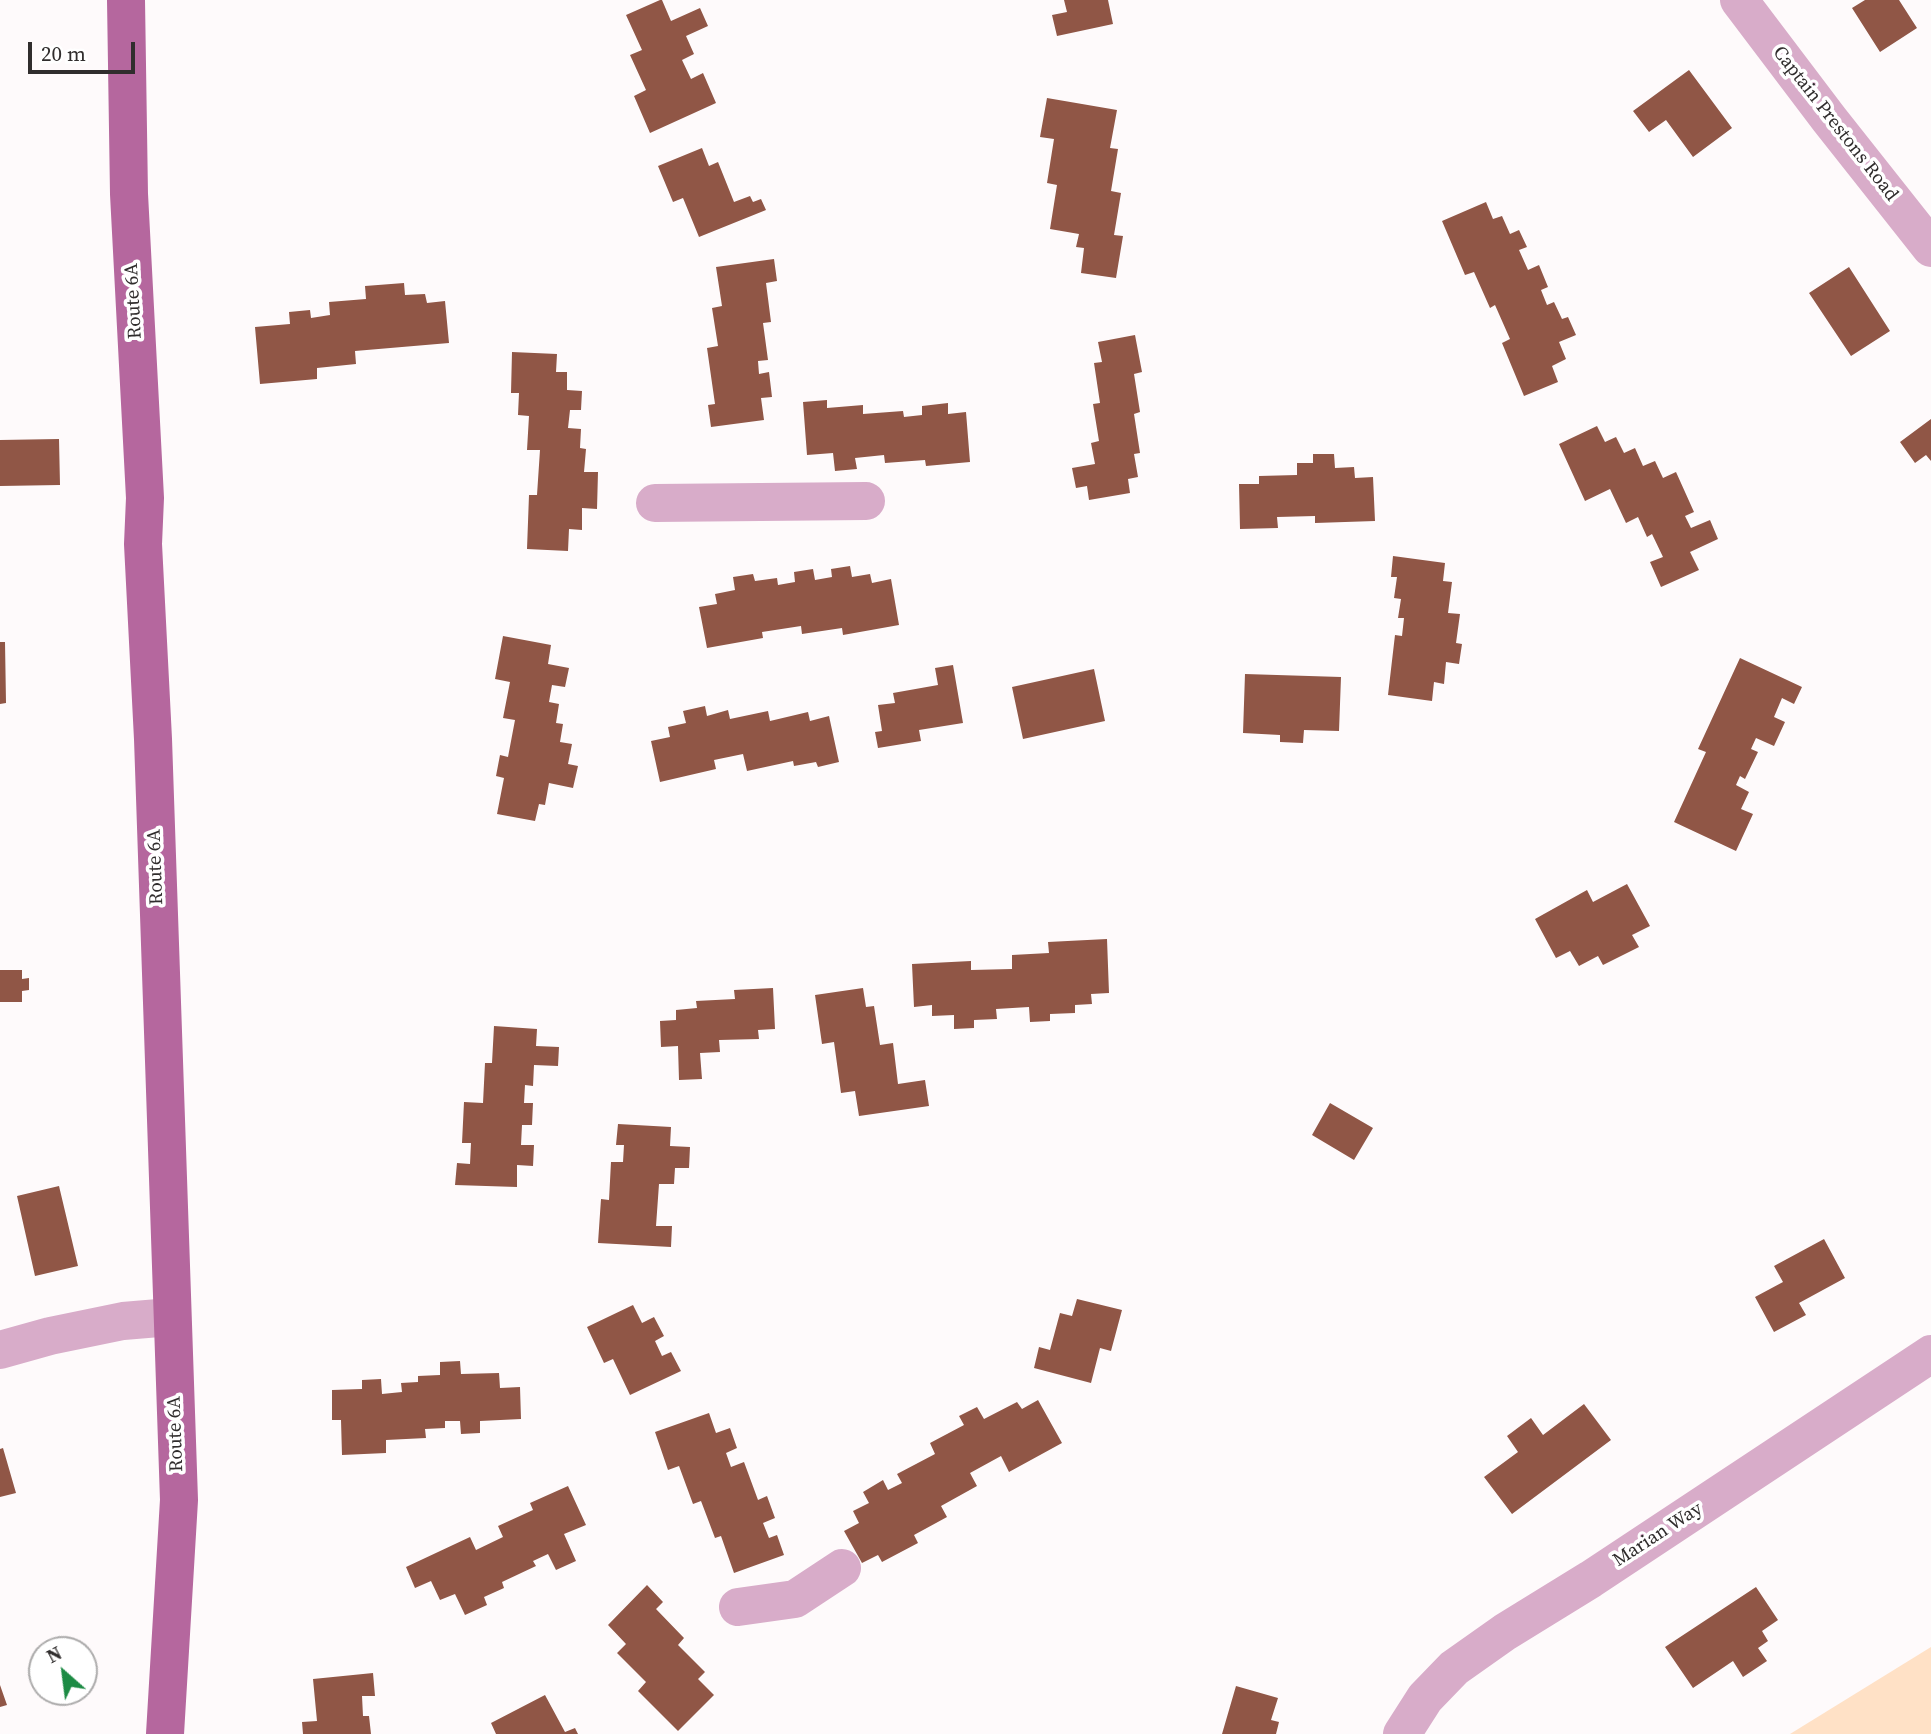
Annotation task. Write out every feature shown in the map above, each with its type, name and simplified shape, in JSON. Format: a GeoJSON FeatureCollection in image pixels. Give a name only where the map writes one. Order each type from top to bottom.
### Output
{"type":"FeatureCollection","features":[{"type":"Feature","properties":{"kind":"main road","name":"Route 6A"},"geometry":{"type":"LineString","coordinates":[[126,0],[129,194],[145,498],[143,544],[179,1500],[165,1734]]}},
{"type":"Feature","properties":{"kind":"street","name":"Captain Prestons Road"},"geometry":{"type":"LineString","coordinates":[[1740,0],[1931,248]]}},
{"type":"Feature","properties":{"kind":"street"},"geometry":{"type":"LineString","coordinates":[[655,503],[866,501]]}},
{"type":"Feature","properties":{"kind":"street"},"geometry":{"type":"LineString","coordinates":[[0,1350],[50,1336],[123,1321],[171,1317]]}},
{"type":"Feature","properties":{"kind":"street","name":"Marian Way"},"geometry":{"type":"LineString","coordinates":[[1402,1734],[1425,1698],[1454,1668],[1931,1354]]}},
{"type":"Feature","properties":{"kind":"street"},"geometry":{"type":"LineString","coordinates":[[738,1607],[795,1599],[842,1568]]}},
{"type":"Feature","properties":{"kind":"shaded area"},"geometry":{"type":"Polygon","coordinates":[[[1931,1647],[1931,1734],[1790,1734],[1931,1647]]]}},
{"type":"Feature","properties":{"kind":"building"},"geometry":{"type":"Polygon","coordinates":[[[660,0],[671,21],[700,8],[708,26],[686,36],[694,54],[682,60],[691,79],[703,73],[716,103],[650,133],[634,96],[646,90],[630,55],[642,50],[626,15],[660,0]]]}},
{"type":"Feature","properties":{"kind":"building"},"geometry":{"type":"Polygon","coordinates":[[[1064,0],[1108,0],[1113,24],[1057,36],[1052,15],[1067,12],[1064,0]]]}},
{"type":"Feature","properties":{"kind":"building"},"geometry":{"type":"Polygon","coordinates":[[[1865,0],[1899,0],[1917,28],[1880,52],[1852,8],[1865,0]]]}},
{"type":"Feature","properties":{"kind":"building"},"geometry":{"type":"Polygon","coordinates":[[[1689,70],[1732,128],[1693,157],[1666,120],[1649,132],[1633,111],[1689,70]]]}},
{"type":"Feature","properties":{"kind":"building"},"geometry":{"type":"Polygon","coordinates":[[[1047,98],[1117,110],[1110,148],[1118,149],[1111,191],[1121,193],[1114,235],[1123,236],[1116,278],[1081,273],[1084,248],[1076,247],[1079,234],[1050,229],[1057,185],[1047,183],[1054,139],[1040,137],[1047,98]]]}},
{"type":"Feature","properties":{"kind":"building"},"geometry":{"type":"Polygon","coordinates":[[[702,148],[709,166],[718,162],[734,202],[750,196],[753,202],[761,199],[766,210],[699,237],[683,198],[673,202],[658,166],[702,148]]]}},
{"type":"Feature","properties":{"kind":"building"},"geometry":{"type":"Polygon","coordinates":[[[1486,202],[1493,219],[1502,216],[1510,234],[1519,230],[1527,247],[1519,250],[1528,270],[1539,265],[1548,287],[1541,290],[1547,305],[1554,302],[1562,319],[1568,317],[1576,335],[1559,342],[1566,359],[1552,366],[1558,382],[1524,396],[1502,343],[1510,339],[1495,305],[1490,308],[1474,272],[1465,275],[1442,221],[1486,202]]]}},
{"type":"Feature","properties":{"kind":"building"},"geometry":{"type":"Polygon","coordinates":[[[774,259],[777,281],[766,283],[771,322],[763,323],[768,360],[758,361],[759,374],[769,372],[772,397],[761,398],[764,420],[711,427],[708,405],[715,404],[707,348],[718,346],[712,308],[722,306],[716,267],[774,259]]]}},
{"type":"Feature","properties":{"kind":"building"},"geometry":{"type":"Polygon","coordinates":[[[1849,267],[1890,331],[1851,356],[1809,293],[1849,267]]]}},
{"type":"Feature","properties":{"kind":"building"},"geometry":{"type":"Polygon","coordinates":[[[404,283],[405,295],[425,294],[427,303],[445,301],[449,343],[355,351],[356,364],[317,368],[317,379],[260,384],[255,327],[290,324],[289,312],[310,310],[311,318],[330,315],[329,302],[366,299],[365,286],[404,283]]]}},
{"type":"Feature","properties":{"kind":"building"},"geometry":{"type":"Polygon","coordinates":[[[1135,335],[1142,372],[1134,374],[1140,412],[1134,414],[1140,453],[1134,454],[1138,477],[1128,479],[1130,493],[1089,500],[1087,486],[1076,488],[1072,468],[1095,464],[1091,443],[1099,441],[1093,404],[1100,403],[1094,363],[1102,362],[1098,342],[1135,335]]]}},
{"type":"Feature","properties":{"kind":"building"},"geometry":{"type":"Polygon","coordinates":[[[512,352],[557,354],[556,372],[567,372],[567,390],[582,391],[581,410],[570,410],[568,428],[581,429],[580,448],[586,449],[584,472],[598,472],[597,509],[582,508],[582,530],[569,529],[568,551],[527,549],[529,495],[537,495],[540,450],[527,450],[529,416],[518,415],[519,393],[511,393],[512,352]]]}},
{"type":"Feature","properties":{"kind":"building"},"geometry":{"type":"Polygon","coordinates":[[[827,400],[827,408],[863,405],[863,414],[903,411],[904,417],[922,415],[922,406],[948,403],[948,414],[966,412],[970,462],[926,466],[925,460],[885,463],[884,455],[855,458],[857,469],[835,471],[833,453],[807,455],[803,402],[827,400]]]}},
{"type":"Feature","properties":{"kind":"building"},"geometry":{"type":"Polygon","coordinates":[[[1931,419],[1931,461],[1926,455],[1915,463],[1900,442],[1931,419]]]}},
{"type":"Feature","properties":{"kind":"building"},"geometry":{"type":"Polygon","coordinates":[[[1597,426],[1605,442],[1616,437],[1624,453],[1635,448],[1643,466],[1655,461],[1663,478],[1676,472],[1694,512],[1685,516],[1691,528],[1710,520],[1718,539],[1690,552],[1699,570],[1661,587],[1650,562],[1663,557],[1652,534],[1647,537],[1638,517],[1626,523],[1610,489],[1585,501],[1559,444],[1597,426]]]}},
{"type":"Feature","properties":{"kind":"building"},"geometry":{"type":"Polygon","coordinates":[[[59,439],[60,485],[0,486],[0,440],[59,439]]]}},
{"type":"Feature","properties":{"kind":"building"},"geometry":{"type":"Polygon","coordinates":[[[1313,454],[1334,454],[1335,468],[1354,467],[1355,478],[1373,477],[1375,521],[1315,523],[1315,516],[1277,517],[1278,528],[1240,529],[1239,484],[1259,484],[1259,476],[1297,475],[1297,463],[1313,463],[1313,454]]]}},
{"type":"Feature","properties":{"kind":"building"},"geometry":{"type":"Polygon","coordinates":[[[1393,556],[1445,563],[1443,581],[1452,582],[1448,613],[1460,614],[1456,643],[1462,644],[1459,664],[1446,662],[1444,684],[1434,682],[1432,701],[1388,695],[1395,635],[1402,636],[1404,618],[1398,618],[1401,599],[1394,598],[1397,577],[1391,577],[1393,556]]]}},
{"type":"Feature","properties":{"kind":"building"},"geometry":{"type":"Polygon","coordinates":[[[850,566],[852,577],[870,574],[872,583],[891,579],[899,625],[843,635],[842,628],[802,634],[801,626],[762,632],[763,638],[707,648],[699,607],[717,604],[715,594],[735,590],[733,577],[753,574],[755,581],[777,578],[778,585],[795,582],[794,572],[813,569],[815,580],[832,577],[831,569],[850,566]]]}},
{"type":"Feature","properties":{"kind":"building"},"geometry":{"type":"Polygon","coordinates":[[[503,636],[551,645],[548,664],[569,668],[565,687],[552,685],[549,702],[559,704],[556,723],[563,724],[560,742],[572,744],[568,764],[578,766],[573,788],[549,783],[545,805],[539,804],[535,821],[497,814],[504,778],[496,776],[500,755],[508,757],[515,720],[503,718],[510,682],[495,679],[503,636]]]}},
{"type":"Feature","properties":{"kind":"building"},"geometry":{"type":"Polygon","coordinates":[[[0,642],[5,642],[6,703],[0,704],[0,642]]]}},
{"type":"Feature","properties":{"kind":"building"},"geometry":{"type":"Polygon","coordinates":[[[1740,658],[1802,687],[1794,704],[1782,698],[1774,717],[1785,722],[1774,746],[1756,738],[1751,749],[1758,752],[1745,779],[1740,776],[1736,785],[1749,792],[1741,809],[1753,814],[1736,851],[1674,822],[1706,752],[1698,749],[1740,658]]]}},
{"type":"Feature","properties":{"kind":"building"},"geometry":{"type":"Polygon","coordinates":[[[953,665],[963,723],[919,730],[921,741],[878,748],[875,732],[882,731],[878,705],[895,703],[893,693],[938,685],[935,668],[953,665]]]}},
{"type":"Feature","properties":{"kind":"building"},"geometry":{"type":"Polygon","coordinates":[[[1094,669],[1105,721],[1023,739],[1012,687],[1094,669]]]}},
{"type":"Feature","properties":{"kind":"building"},"geometry":{"type":"Polygon","coordinates":[[[1245,674],[1341,677],[1339,731],[1304,730],[1303,743],[1280,742],[1280,735],[1243,733],[1245,674]]]}},
{"type":"Feature","properties":{"kind":"building"},"geometry":{"type":"Polygon","coordinates":[[[705,706],[707,716],[728,710],[730,719],[768,711],[770,721],[808,712],[810,721],[829,716],[839,762],[818,767],[816,762],[794,766],[793,761],[747,771],[743,754],[714,760],[716,769],[660,782],[651,741],[670,737],[668,727],[686,723],[683,711],[705,706]]]}},
{"type":"Feature","properties":{"kind":"building"},"geometry":{"type":"Polygon","coordinates":[[[1627,884],[1650,926],[1632,935],[1639,947],[1603,965],[1598,956],[1579,966],[1570,951],[1556,958],[1535,919],[1587,890],[1593,902],[1627,884]]]}},
{"type":"Feature","properties":{"kind":"building"},"geometry":{"type":"Polygon","coordinates":[[[1107,939],[1109,993],[1091,994],[1092,1004],[1075,1005],[1075,1013],[1050,1014],[1050,1021],[1030,1022],[1029,1007],[996,1009],[997,1019],[974,1020],[974,1028],[954,1029],[954,1015],[932,1016],[932,1005],[914,1007],[912,964],[971,961],[971,970],[1012,969],[1012,955],[1049,953],[1048,942],[1107,939]]]}},
{"type":"Feature","properties":{"kind":"building"},"geometry":{"type":"Polygon","coordinates":[[[0,970],[22,970],[22,979],[29,978],[29,990],[22,991],[22,1002],[0,1002],[0,970]]]}},
{"type":"Feature","properties":{"kind":"building"},"geometry":{"type":"Polygon","coordinates":[[[773,988],[775,1029],[758,1030],[759,1039],[719,1040],[720,1052],[700,1053],[702,1079],[679,1080],[678,1046],[661,1047],[660,1021],[676,1020],[676,1010],[697,1008],[696,1001],[735,999],[734,990],[773,988]]]}},
{"type":"Feature","properties":{"kind":"building"},"geometry":{"type":"Polygon","coordinates":[[[863,988],[866,1007],[874,1006],[880,1045],[893,1043],[898,1084],[925,1080],[929,1106],[859,1116],[855,1091],[841,1093],[834,1042],[822,1044],[815,995],[863,988]]]}},
{"type":"Feature","properties":{"kind":"building"},"geometry":{"type":"Polygon","coordinates":[[[494,1026],[537,1029],[536,1046],[559,1047],[558,1066],[534,1065],[533,1086],[525,1085],[524,1103],[533,1103],[532,1125],[522,1125],[521,1145],[534,1145],[533,1166],[517,1165],[517,1187],[455,1185],[457,1163],[470,1164],[471,1143],[462,1143],[464,1102],[483,1103],[485,1063],[492,1063],[494,1026]]]}},
{"type":"Feature","properties":{"kind":"building"},"geometry":{"type":"Polygon","coordinates":[[[1330,1103],[1373,1128],[1354,1160],[1312,1135],[1330,1103]]]}},
{"type":"Feature","properties":{"kind":"building"},"geometry":{"type":"Polygon","coordinates":[[[618,1124],[671,1127],[670,1146],[690,1147],[689,1168],[675,1168],[674,1184],[659,1184],[656,1226],[672,1226],[671,1247],[598,1243],[601,1199],[609,1200],[611,1162],[623,1162],[624,1145],[616,1145],[618,1124]]]}},
{"type":"Feature","properties":{"kind":"building"},"geometry":{"type":"Polygon","coordinates":[[[59,1186],[78,1266],[35,1276],[17,1196],[59,1186]]]}},
{"type":"Feature","properties":{"kind":"building"},"geometry":{"type":"Polygon","coordinates":[[[1824,1239],[1845,1278],[1799,1303],[1806,1315],[1774,1332],[1755,1297],[1783,1282],[1774,1266],[1824,1239]]]}},
{"type":"Feature","properties":{"kind":"building"},"geometry":{"type":"Polygon","coordinates":[[[1077,1299],[1122,1310],[1111,1351],[1100,1348],[1091,1383],[1034,1368],[1039,1347],[1050,1350],[1060,1313],[1072,1316],[1077,1299]]]}},
{"type":"Feature","properties":{"kind":"building"},"geometry":{"type":"Polygon","coordinates":[[[633,1305],[642,1323],[654,1317],[664,1336],[655,1341],[662,1356],[671,1352],[681,1371],[630,1395],[613,1359],[604,1363],[587,1327],[633,1305]]]}},
{"type":"Feature","properties":{"kind":"building"},"geometry":{"type":"Polygon","coordinates":[[[460,1361],[461,1374],[499,1373],[500,1388],[520,1387],[521,1419],[480,1421],[480,1433],[461,1434],[460,1421],[445,1421],[445,1428],[425,1429],[426,1438],[386,1440],[386,1453],[342,1455],[341,1420],[332,1420],[332,1390],[362,1389],[362,1380],[381,1379],[382,1394],[402,1392],[401,1383],[418,1382],[418,1376],[440,1375],[440,1362],[460,1361]]]}},
{"type":"Feature","properties":{"kind":"building"},"geometry":{"type":"Polygon","coordinates":[[[1038,1400],[1062,1443],[1009,1472],[1001,1456],[970,1473],[977,1486],[941,1506],[947,1517],[914,1535],[918,1543],[882,1562],[878,1555],[862,1563],[844,1531],[859,1523],[853,1511],[869,1503],[863,1492],[883,1480],[888,1490],[902,1483],[897,1474],[935,1454],[930,1443],[964,1425],[959,1416],[977,1407],[984,1419],[1017,1402],[1022,1409],[1038,1400]]]}},
{"type":"Feature","properties":{"kind":"building"},"geometry":{"type":"Polygon","coordinates":[[[1584,1404],[1611,1440],[1512,1514],[1484,1477],[1518,1452],[1507,1436],[1531,1418],[1543,1435],[1584,1404]]]}},
{"type":"Feature","properties":{"kind":"building"},"geometry":{"type":"Polygon","coordinates":[[[709,1413],[716,1433],[730,1428],[737,1448],[726,1453],[731,1467],[744,1462],[758,1500],[767,1496],[775,1518],[763,1523],[769,1538],[777,1535],[784,1555],[734,1573],[721,1536],[715,1538],[701,1501],[693,1504],[679,1466],[668,1470],[655,1432],[709,1413]]]}},
{"type":"Feature","properties":{"kind":"building"},"geometry":{"type":"Polygon","coordinates":[[[3,1448],[16,1493],[0,1497],[0,1449],[3,1448]]]}},
{"type":"Feature","properties":{"kind":"building"},"geometry":{"type":"Polygon","coordinates":[[[568,1486],[586,1525],[564,1534],[576,1561],[556,1570],[548,1554],[533,1561],[536,1566],[502,1582],[504,1588],[484,1597],[487,1605],[465,1615],[455,1594],[440,1600],[431,1581],[415,1588],[406,1567],[470,1537],[476,1550],[503,1537],[498,1526],[533,1510],[530,1503],[568,1486]]]}},
{"type":"Feature","properties":{"kind":"building"},"geometry":{"type":"Polygon","coordinates":[[[647,1585],[663,1602],[656,1609],[684,1638],[678,1645],[705,1672],[698,1679],[714,1695],[678,1731],[638,1691],[646,1682],[617,1653],[626,1644],[608,1625],[647,1585]]]}},
{"type":"Feature","properties":{"kind":"building"},"geometry":{"type":"Polygon","coordinates":[[[1756,1587],[1778,1620],[1762,1631],[1768,1641],[1758,1648],[1767,1661],[1743,1677],[1733,1661],[1693,1688],[1665,1647],[1756,1587]]]}},
{"type":"Feature","properties":{"kind":"building"},"geometry":{"type":"Polygon","coordinates":[[[373,1673],[375,1696],[362,1696],[363,1716],[369,1716],[371,1734],[303,1734],[302,1722],[317,1721],[313,1679],[373,1673]]]}},
{"type":"Feature","properties":{"kind":"building"},"geometry":{"type":"Polygon","coordinates":[[[0,1685],[7,1705],[0,1707],[0,1685]]]}},
{"type":"Feature","properties":{"kind":"building"},"geometry":{"type":"Polygon","coordinates":[[[1236,1686],[1278,1698],[1271,1720],[1279,1722],[1276,1734],[1222,1734],[1236,1686]]]}},
{"type":"Feature","properties":{"kind":"building"},"geometry":{"type":"Polygon","coordinates":[[[545,1695],[565,1732],[575,1728],[578,1734],[496,1734],[491,1723],[545,1695]]]}}]}
